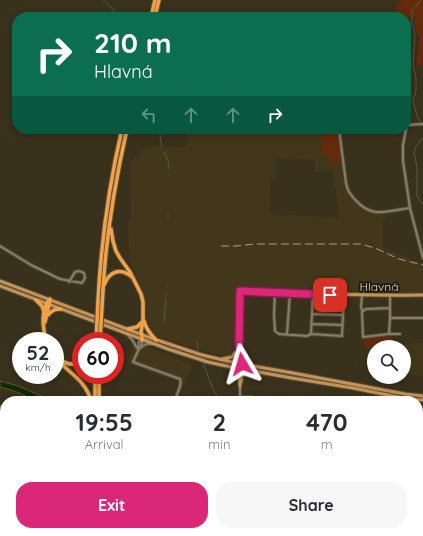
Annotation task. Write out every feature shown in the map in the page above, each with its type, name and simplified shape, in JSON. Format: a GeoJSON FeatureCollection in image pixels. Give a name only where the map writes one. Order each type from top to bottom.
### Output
{"type":"FeatureCollection","features":[{"type":"Feature","properties":{"kind":"highway"},"geometry":{"type":"LineString","coordinates":[[152,12],[155,0]]}},
{"type":"Feature","properties":{"kind":"highway"},"geometry":{"type":"LineString","coordinates":[[156,12],[159,0]]}},
{"type":"Feature","properties":{"kind":"highway"},"geometry":{"type":"LineString","coordinates":[[96,332],[100,262],[104,230],[121,134]]}},
{"type":"Feature","properties":{"kind":"highway"},"geometry":{"type":"LineString","coordinates":[[101,332],[103,290],[110,224],[118,170],[126,134]]}},
{"type":"Feature","properties":{"kind":"highway"},"geometry":{"type":"LineString","coordinates":[[110,224],[116,251],[130,272],[143,302],[142,338]]}},
{"type":"Feature","properties":{"kind":"highway"},"geometry":{"type":"LineString","coordinates":[[103,290],[108,277],[115,273],[124,272],[133,278]]}},
{"type":"Feature","properties":{"kind":"highway"},"geometry":{"type":"LineString","coordinates":[[44,312],[50,299]]}},
{"type":"Feature","properties":{"kind":"highway"},"geometry":{"type":"LineString","coordinates":[[36,300],[42,306],[44,312],[44,332]]}},
{"type":"Feature","properties":{"kind":"highway"},"geometry":{"type":"LineString","coordinates":[[46,332],[48,304]]}},
{"type":"Feature","properties":{"kind":"highway"},"geometry":{"type":"LineString","coordinates":[[46,317],[51,310],[61,309]]}},
{"type":"Feature","properties":{"kind":"highway"},"geometry":{"type":"LineString","coordinates":[[142,338],[145,333],[143,320]]}},
{"type":"Feature","properties":{"kind":"highway"},"geometry":{"type":"LineString","coordinates":[[128,329],[137,327],[143,320]]}},
{"type":"Feature","properties":{"kind":"highway"},"geometry":{"type":"LineString","coordinates":[[145,327],[156,340]]}},
{"type":"Feature","properties":{"kind":"highway"},"geometry":{"type":"LineString","coordinates":[[64,366],[83,383],[90,396]]}},
{"type":"Feature","properties":{"kind":"highway"},"geometry":{"type":"LineString","coordinates":[[95,384],[95,396]]}},
{"type":"Feature","properties":{"kind":"highway"},"geometry":{"type":"LineString","coordinates":[[99,384],[99,396]]}},
{"type":"Feature","properties":{"kind":"main road"},"geometry":{"type":"LineString","coordinates":[[0,281],[128,329],[152,344],[202,360],[240,369],[393,396]]}},
{"type":"Feature","properties":{"kind":"main road"},"geometry":{"type":"LineString","coordinates":[[0,286],[126,334],[156,340],[202,355],[240,364],[423,396]]}},
{"type":"Feature","properties":{"kind":"main road","name":"Hlavná"},"geometry":{"type":"LineString","coordinates":[[239,347],[240,291],[344,295],[423,295]]}},
{"type":"Feature","properties":{"kind":"main road"},"geometry":{"type":"LineString","coordinates":[[239,347],[243,359],[251,366]]}},
{"type":"Feature","properties":{"kind":"main road"},"geometry":{"type":"LineString","coordinates":[[218,359],[232,357],[239,347]]}},
{"type":"Feature","properties":{"kind":"main road"},"geometry":{"type":"LineString","coordinates":[[239,347],[240,386]]}},
{"type":"Feature","properties":{"kind":"main road"},"geometry":{"type":"LineString","coordinates":[[240,364],[241,353]]}},
{"type":"Feature","properties":{"kind":"main road"},"geometry":{"type":"LineString","coordinates":[[231,367],[240,377]]}},
{"type":"Feature","properties":{"kind":"main road"},"geometry":{"type":"LineString","coordinates":[[240,377],[254,371]]}},
{"type":"Feature","properties":{"kind":"street"},"geometry":{"type":"LineString","coordinates":[[411,124],[423,124]]}},
{"type":"Feature","properties":{"kind":"street"},"geometry":{"type":"LineString","coordinates":[[340,134],[346,183],[348,191],[356,201],[367,209],[375,212],[410,208]]}},
{"type":"Feature","properties":{"kind":"street"},"geometry":{"type":"LineString","coordinates":[[405,134],[402,156],[410,208],[423,258]]}},
{"type":"Feature","properties":{"kind":"street"},"geometry":{"type":"LineString","coordinates":[[0,246],[31,265],[60,280],[69,282],[82,283],[85,278],[84,273],[78,271],[75,272],[69,282]]}},
{"type":"Feature","properties":{"kind":"street"},"geometry":{"type":"LineString","coordinates":[[275,292],[275,330],[278,334],[307,336],[311,334],[342,336],[344,295]]}},
{"type":"Feature","properties":{"kind":"street"},"geometry":{"type":"LineString","coordinates":[[287,334],[290,293]]}},
{"type":"Feature","properties":{"kind":"street"},"geometry":{"type":"LineString","coordinates":[[311,334],[313,294]]}},
{"type":"Feature","properties":{"kind":"street"},"geometry":{"type":"LineString","coordinates":[[362,295],[363,337],[400,334]]}},
{"type":"Feature","properties":{"kind":"street"},"geometry":{"type":"LineString","coordinates":[[390,296],[390,334]]}},
{"type":"Feature","properties":{"kind":"street"},"geometry":{"type":"LineString","coordinates":[[312,304],[343,306]]}},
{"type":"Feature","properties":{"kind":"street"},"geometry":{"type":"LineString","coordinates":[[362,309],[390,308]]}},
{"type":"Feature","properties":{"kind":"street"},"geometry":{"type":"LineString","coordinates":[[312,314],[343,315]]}},
{"type":"Feature","properties":{"kind":"street"},"geometry":{"type":"LineString","coordinates":[[390,318],[423,318]]}},
{"type":"Feature","properties":{"kind":"street"},"geometry":{"type":"LineString","coordinates":[[312,324],[342,325]]}},
{"type":"Feature","properties":{"kind":"street"},"geometry":{"type":"LineString","coordinates":[[126,334],[133,341],[138,351]]}},
{"type":"Feature","properties":{"kind":"street"},"geometry":{"type":"LineString","coordinates":[[138,351],[142,344],[142,338]]}},
{"type":"Feature","properties":{"kind":"street"},"geometry":{"type":"LineString","coordinates":[[142,338],[139,342],[138,351],[134,362],[180,379],[181,383],[176,396]]}},
{"type":"Feature","properties":{"kind":"street"},"geometry":{"type":"LineString","coordinates":[[140,348],[146,344],[152,344]]}},
{"type":"Feature","properties":{"kind":"street"},"geometry":{"type":"LineString","coordinates":[[240,386],[240,396]]}},
{"type":"Feature","properties":{"kind":"shaded area"},"geometry":{"type":"Polygon","coordinates":[[[402,0],[423,0],[423,65],[416,65],[419,38],[415,28],[415,17],[411,17],[411,12],[397,12],[395,7],[397,2],[402,0]]]}},
{"type":"Feature","properties":{"kind":"shaded area"},"geometry":{"type":"Polygon","coordinates":[[[208,11],[245,12],[204,12],[208,11]]]}},
{"type":"Feature","properties":{"kind":"shaded area"},"geometry":{"type":"Polygon","coordinates":[[[187,134],[322,134],[322,154],[329,158],[331,163],[342,162],[347,190],[354,201],[365,209],[374,213],[385,215],[385,219],[383,219],[383,248],[423,263],[423,293],[316,292],[253,288],[242,285],[236,289],[235,344],[234,352],[229,355],[221,355],[199,350],[154,335],[147,319],[144,293],[129,260],[128,224],[131,214],[130,164],[143,150],[155,146],[181,148],[186,146],[188,141],[187,134]],[[276,158],[276,177],[270,182],[271,214],[339,218],[331,169],[315,172],[315,160],[276,158]]]}},
{"type":"Feature","properties":{"kind":"shaded area"},"geometry":{"type":"Polygon","coordinates":[[[322,134],[338,134],[342,162],[330,164],[329,158],[322,154],[322,134]]]}},
{"type":"Feature","properties":{"kind":"shaded area"},"geometry":{"type":"Polygon","coordinates":[[[392,335],[392,340],[367,340],[367,347],[364,347],[365,338],[392,335]]]}},
{"type":"Feature","properties":{"kind":"shaded area"},"geometry":{"type":"Polygon","coordinates":[[[134,342],[192,364],[185,384],[127,363],[134,342]]]}},
{"type":"Feature","properties":{"kind":"shaded area"},"geometry":{"type":"Polygon","coordinates":[[[423,343],[423,376],[411,374],[411,344],[423,343]]]}},
{"type":"Feature","properties":{"kind":"shaded area"},"geometry":{"type":"Polygon","coordinates":[[[366,347],[367,347],[367,371],[366,347]]]}},
{"type":"Feature","properties":{"kind":"shaded area"},"geometry":{"type":"Polygon","coordinates":[[[0,381],[18,386],[41,396],[25,396],[0,387],[0,381]]]}},
{"type":"Feature","properties":{"kind":"waterway"},"geometry":{"type":"LineString","coordinates":[[103,0],[116,12]]}},
{"type":"Feature","properties":{"kind":"waterway"},"geometry":{"type":"LineString","coordinates":[[421,0],[412,11],[412,22],[415,34],[413,65],[416,78],[416,90],[413,99],[418,118],[423,125]]}},
{"type":"Feature","properties":{"kind":"waterway"},"geometry":{"type":"LineString","coordinates":[[160,134],[162,147]]}},
{"type":"Feature","properties":{"kind":"waterway"},"geometry":{"type":"LineString","coordinates":[[423,138],[416,146],[414,153],[417,167],[417,196],[423,204]]}},
{"type":"Feature","properties":{"kind":"waterway"},"geometry":{"type":"LineString","coordinates":[[164,152],[168,161],[169,169]]}},
{"type":"Feature","properties":{"kind":"waterway"},"geometry":{"type":"LineString","coordinates":[[164,322],[166,298]]}},
{"type":"Feature","properties":{"kind":"waterway"},"geometry":{"type":"LineString","coordinates":[[197,341],[198,351]]}},
{"type":"Feature","properties":{"kind":"waterway"},"geometry":{"type":"LineString","coordinates":[[203,363],[217,396]]}},
{"type":"Feature","properties":{"kind":"railway"},"geometry":{"type":"LineString","coordinates":[[221,246],[255,244],[360,244],[375,248],[399,259],[423,265]]}},
{"type":"Feature","properties":{"kind":"route"},"geometry":{"type":"LineString","coordinates":[[242,364],[239,347],[240,291],[330,295]]}}]}
